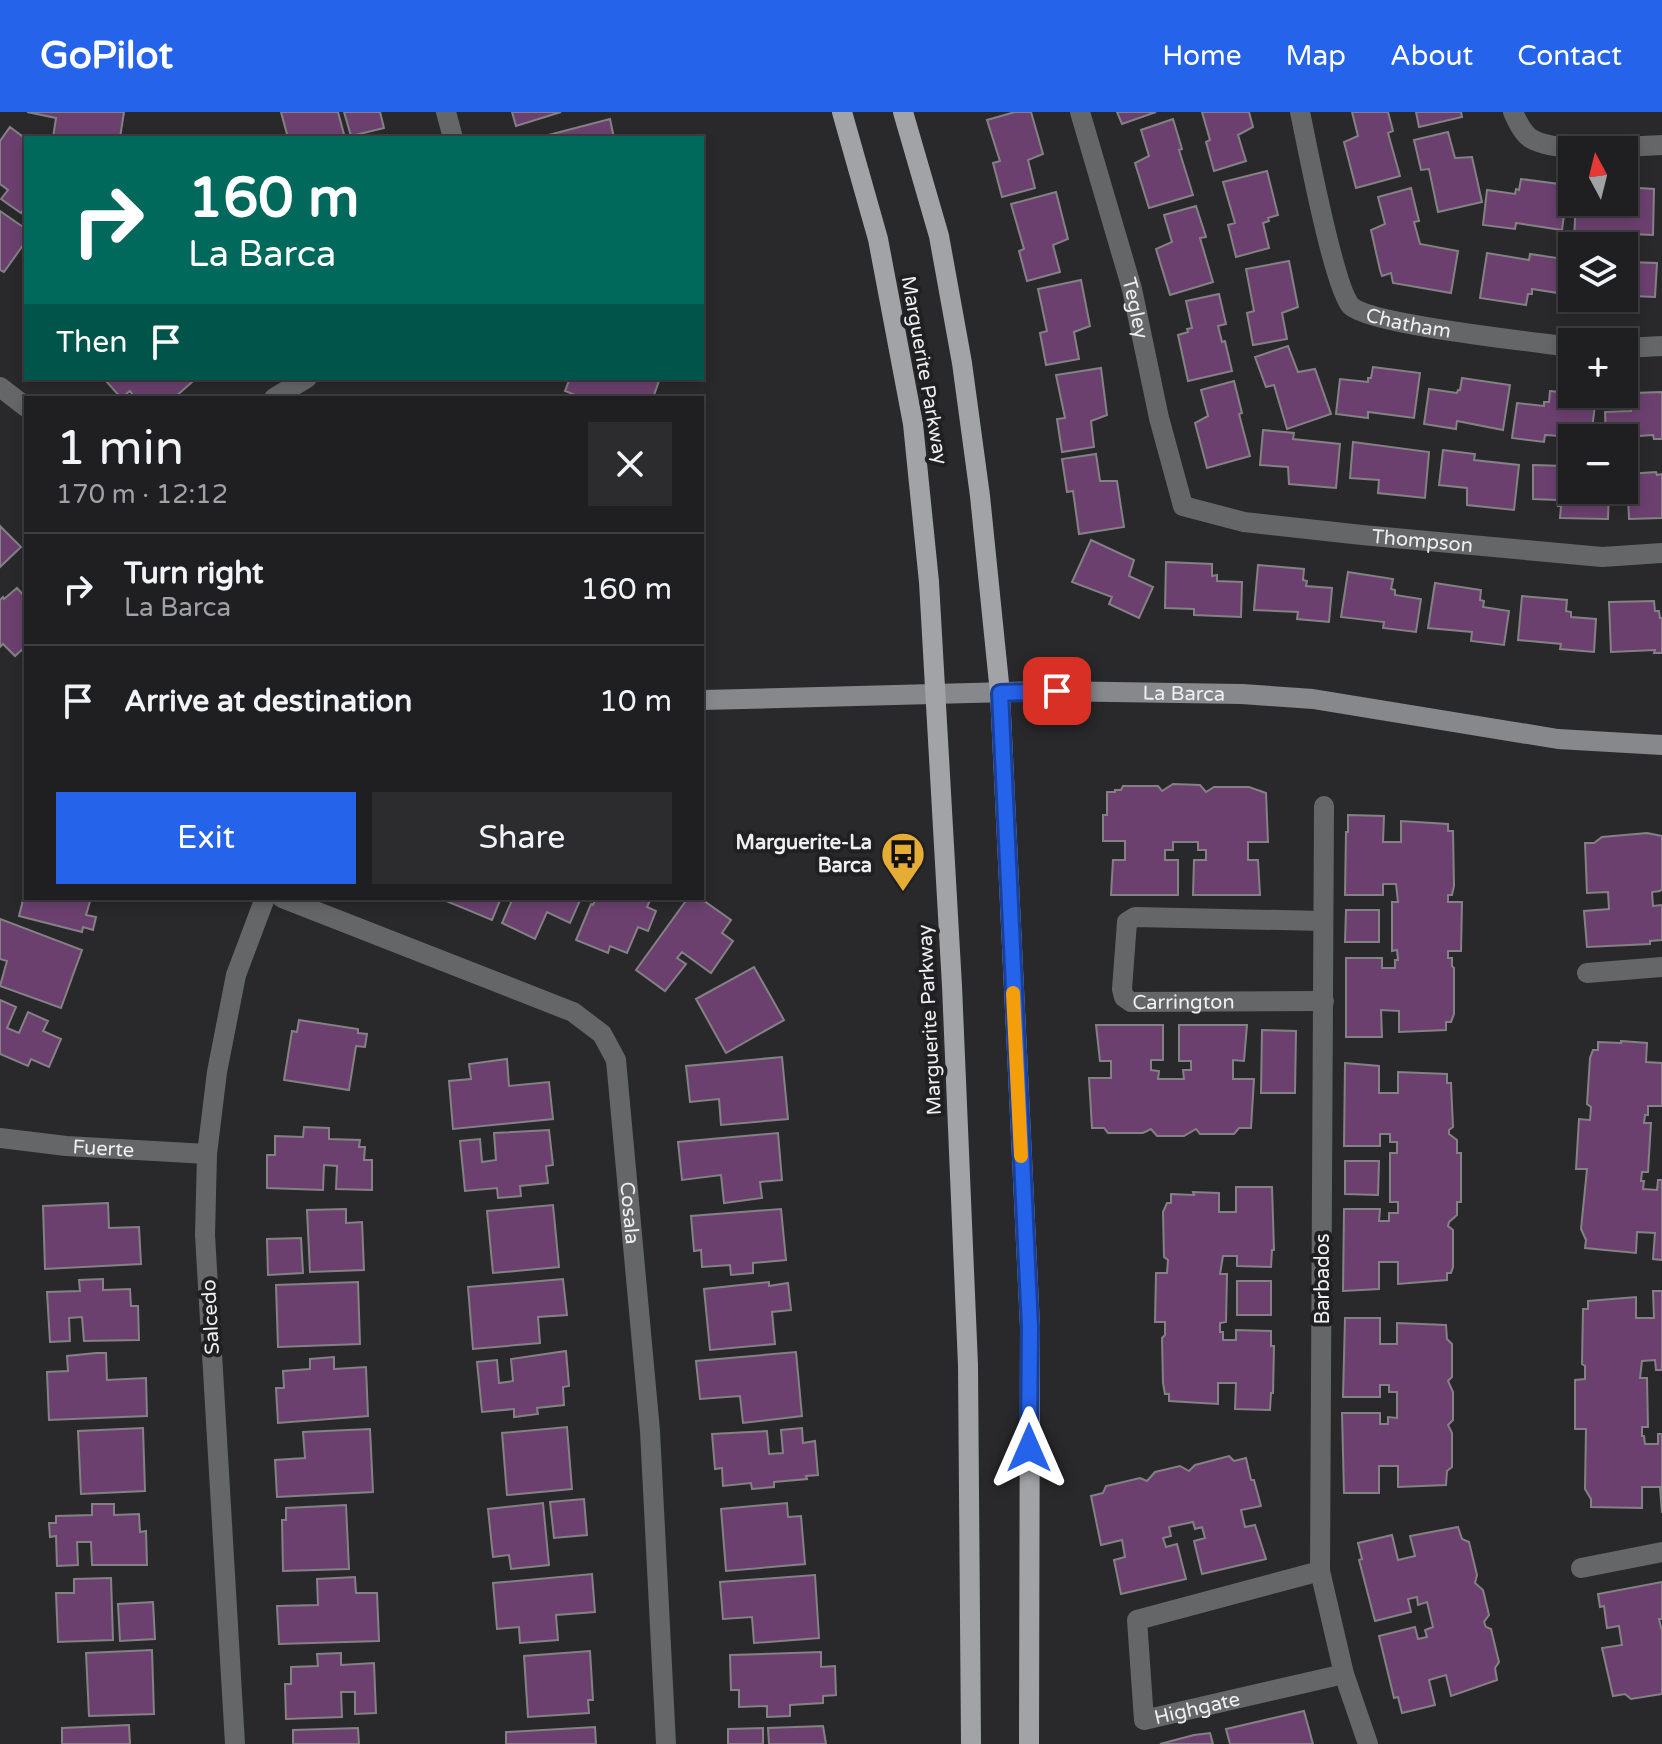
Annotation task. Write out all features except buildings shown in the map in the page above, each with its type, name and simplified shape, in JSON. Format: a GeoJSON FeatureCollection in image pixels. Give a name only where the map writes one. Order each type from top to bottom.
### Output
{"type":"FeatureCollection","features":[{"type":"Feature","properties":{"kind":"main road","name":"Marguerite Parkway"},"geometry":{"type":"LineString","coordinates":[[842,112],[878,239],[913,424],[929,582],[952,986],[968,1365],[971,1744]]}},
{"type":"Feature","properties":{"kind":"main road","name":"Marguerite Parkway"},"geometry":{"type":"LineString","coordinates":[[903,112],[939,236],[962,363],[980,496],[1000,693],[1030,1327],[1029,1744]]}},
{"type":"Feature","properties":{"kind":"street"},"geometry":{"type":"LineString","coordinates":[[446,112],[452,136]]}},
{"type":"Feature","properties":{"kind":"street","name":"Tegley"},"geometry":{"type":"LineString","coordinates":[[1080,112],[1132,289],[1159,418],[1183,506]]}},
{"type":"Feature","properties":{"kind":"street","name":"Chatham"},"geometry":{"type":"LineString","coordinates":[[1300,112],[1335,265],[1345,298],[1354,309],[1376,317],[1558,345]]}},
{"type":"Feature","properties":{"kind":"street"},"geometry":{"type":"LineString","coordinates":[[1513,112],[1525,133],[1544,144],[1566,148],[1662,145]]}},
{"type":"Feature","properties":{"kind":"street"},"geometry":{"type":"LineString","coordinates":[[1638,347],[1662,346]]}},
{"type":"Feature","properties":{"kind":"street"},"geometry":{"type":"LineString","coordinates":[[277,396],[304,380]]}},
{"type":"Feature","properties":{"kind":"street"},"geometry":{"type":"LineString","coordinates":[[0,387],[24,405]]}},
{"type":"Feature","properties":{"kind":"street","name":"Thompson"},"geometry":{"type":"LineString","coordinates":[[1183,506],[1244,522],[1362,535],[1602,557],[1662,553]]}},
{"type":"Feature","properties":{"kind":"street","name":"La Barca"},"geometry":{"type":"LineString","coordinates":[[704,700],[1000,693],[1242,694],[1313,699],[1558,739],[1662,745]]}},
{"type":"Feature","properties":{"kind":"street","name":"Barbados"},"geometry":{"type":"LineString","coordinates":[[1324,806],[1320,1571],[1344,1674],[1368,1744]]}},
{"type":"Feature","properties":{"kind":"street","name":"Salcedo"},"geometry":{"type":"LineString","coordinates":[[235,1744],[205,1235],[207,1154],[217,1072],[236,975],[264,900]]}},
{"type":"Feature","properties":{"kind":"street","name":"Cosala"},"geometry":{"type":"LineString","coordinates":[[287,900],[573,1012],[602,1034],[616,1060],[650,1431],[666,1744]]}},
{"type":"Feature","properties":{"kind":"street","name":"Carrington"},"geometry":{"type":"LineString","coordinates":[[1323,921],[1135,917],[1127,922],[1122,989],[1124,997],[1131,1002],[1324,1001]]}},
{"type":"Feature","properties":{"kind":"street"},"geometry":{"type":"LineString","coordinates":[[1587,973],[1662,967]]}},
{"type":"Feature","properties":{"kind":"street","name":"Fuerte"},"geometry":{"type":"LineString","coordinates":[[0,1138],[66,1146],[207,1154]]}},
{"type":"Feature","properties":{"kind":"street"},"geometry":{"type":"LineString","coordinates":[[1581,1568],[1662,1552]]}},
{"type":"Feature","properties":{"kind":"street","name":"Highgate"},"geometry":{"type":"LineString","coordinates":[[1320,1571],[1137,1620],[1144,1720],[1344,1674]]}},
{"type":"Feature","properties":{"kind":"slow traffic"},"geometry":{"type":"LineString","coordinates":[[1013,993],[1021,1156]]}},
{"type":"Feature","properties":{"kind":"place","name":"Marguerite-La Barca"},"geometry":{"type":"Point","coordinates":[903,893]}},
{"type":"Feature","properties":{"kind":"route"},"geometry":{"type":"LineString","coordinates":[[1029,1448],[1030,1327],[1000,693],[1057,691]]}}]}
